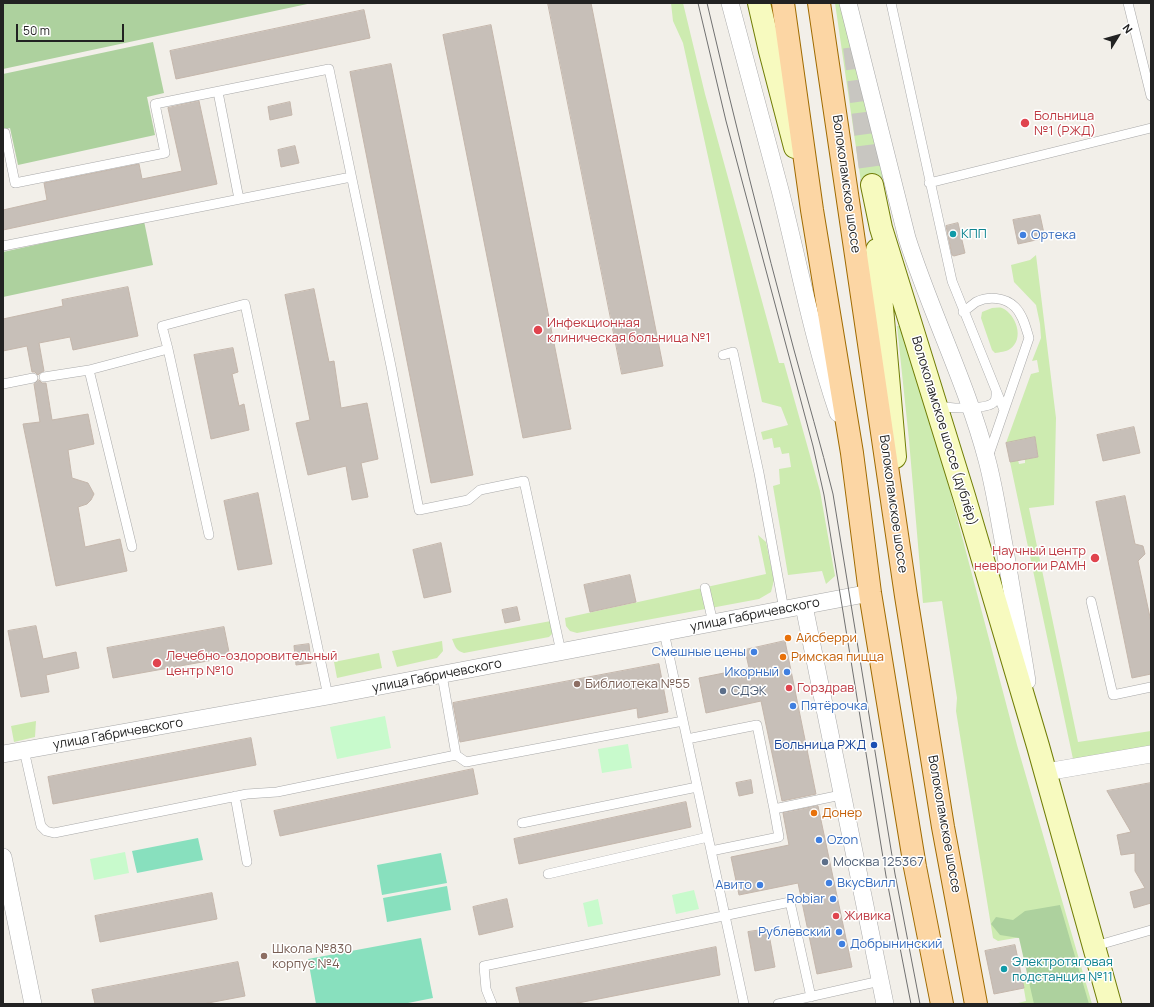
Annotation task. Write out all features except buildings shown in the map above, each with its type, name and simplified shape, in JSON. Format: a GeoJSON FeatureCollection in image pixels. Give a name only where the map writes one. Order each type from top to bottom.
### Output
{"type":"FeatureCollection","features":[{"type":"Feature","properties":{"kind":"main road"},"geometry":{"type":"LineString","coordinates":[[782,3],[812,210],[852,453],[870,593],[915,867],[942,1004]]}},
{"type":"Feature","properties":{"kind":"main road","name":"Волоколамское шоссе"},"geometry":{"type":"LineString","coordinates":[[819,3],[906,596],[943,827],[976,1004]]}},
{"type":"Feature","properties":{"kind":"street"},"geometry":{"type":"LineString","coordinates":[[730,3],[780,190],[807,306],[824,370],[852,453]]}},
{"type":"Feature","properties":{"kind":"street"},"geometry":{"type":"LineString","coordinates":[[760,3],[770,51],[812,210]]}},
{"type":"Feature","properties":{"kind":"street"},"geometry":{"type":"LineString","coordinates":[[848,3],[907,238],[919,276],[947,342],[971,408],[987,461],[1015,606],[1038,746]]}},
{"type":"Feature","properties":{"kind":"street","name":"Волоколамское шоссе (дублёр)"},"geometry":{"type":"LineString","coordinates":[[906,596],[872,185],[881,228],[964,496],[1046,772],[1110,1004]]}},
{"type":"Feature","properties":{"kind":"street","name":"улица Габричевского"},"geometry":{"type":"LineString","coordinates":[[3,754],[442,675],[870,593]]}},
{"type":"Feature","properties":{"kind":"street"},"geometry":{"type":"LineString","coordinates":[[804,606],[841,795],[885,1004]]}},
{"type":"Feature","properties":{"kind":"street"},"geometry":{"type":"LineString","coordinates":[[1046,772],[1151,754]]}},
{"type":"Feature","properties":{"kind":"street"},"geometry":{"type":"LineString","coordinates":[[3,857],[6,887],[33,1004]]}},
{"type":"Feature","properties":{"kind":"lane"},"geometry":{"type":"LineString","coordinates":[[891,3],[929,183],[952,281],[963,312],[1004,410]]}},
{"type":"Feature","properties":{"kind":"lane"},"geometry":{"type":"LineString","coordinates":[[1128,3],[1151,96]]}},
{"type":"Feature","properties":{"kind":"lane"},"geometry":{"type":"LineString","coordinates":[[3,133],[5,133],[15,183],[165,153],[155,104],[329,69],[420,510],[468,500],[480,490],[524,481],[562,652]]}},
{"type":"Feature","properties":{"kind":"lane"},"geometry":{"type":"LineString","coordinates":[[218,92],[239,200]]}},
{"type":"Feature","properties":{"kind":"lane"},"geometry":{"type":"LineString","coordinates":[[929,183],[1151,128]]}},
{"type":"Feature","properties":{"kind":"lane"},"geometry":{"type":"LineString","coordinates":[[3,246],[351,178]]}},
{"type":"Feature","properties":{"kind":"lane"},"geometry":{"type":"LineString","coordinates":[[963,312],[976,302],[987,299],[1000,299],[1015,306],[1024,321],[1029,338],[987,461]]}},
{"type":"Feature","properties":{"kind":"lane"},"geometry":{"type":"LineString","coordinates":[[209,535],[162,326],[246,304],[328,696]]}},
{"type":"Feature","properties":{"kind":"lane"},"geometry":{"type":"LineString","coordinates":[[44,376],[89,370],[168,349]]}},
{"type":"Feature","properties":{"kind":"lane"},"geometry":{"type":"LineString","coordinates":[[723,355],[733,352],[759,473],[784,610]]}},
{"type":"Feature","properties":{"kind":"lane"},"geometry":{"type":"LineString","coordinates":[[89,370],[132,547]]}},
{"type":"Feature","properties":{"kind":"lane"},"geometry":{"type":"LineString","coordinates":[[3,384],[33,378]]}},
{"type":"Feature","properties":{"kind":"lane"},"geometry":{"type":"LineString","coordinates":[[934,401],[943,406],[971,408],[981,407],[993,403],[996,398],[995,389]]}},
{"type":"Feature","properties":{"kind":"lane"},"geometry":{"type":"LineString","coordinates":[[705,588],[713,623]]}},
{"type":"Feature","properties":{"kind":"lane"},"geometry":{"type":"LineString","coordinates":[[1091,601],[1113,695],[1151,686]]}},
{"type":"Feature","properties":{"kind":"lane"},"geometry":{"type":"LineString","coordinates":[[664,632],[744,1004]]}},
{"type":"Feature","properties":{"kind":"lane"},"geometry":{"type":"LineString","coordinates":[[442,675],[456,755],[466,762],[683,721]]}},
{"type":"Feature","properties":{"kind":"lane"},"geometry":{"type":"LineString","coordinates":[[687,739],[757,725],[779,837],[711,851]]}},
{"type":"Feature","properties":{"kind":"lane"},"geometry":{"type":"LineString","coordinates":[[24,750],[41,826],[46,831],[54,833],[235,796],[277,792],[456,755]]}},
{"type":"Feature","properties":{"kind":"lane"},"geometry":{"type":"LineString","coordinates":[[522,823],[698,786]]}},
{"type":"Feature","properties":{"kind":"lane"},"geometry":{"type":"LineString","coordinates":[[774,809],[841,795]]}},
{"type":"Feature","properties":{"kind":"lane"},"geometry":{"type":"LineString","coordinates":[[235,796],[246,862]]}},
{"type":"Feature","properties":{"kind":"lane"},"geometry":{"type":"LineString","coordinates":[[548,874],[708,837]]}},
{"type":"Feature","properties":{"kind":"lane"},"geometry":{"type":"LineString","coordinates":[[492,1004],[486,989],[484,966],[790,902],[811,997]]}},
{"type":"Feature","properties":{"kind":"lane"},"geometry":{"type":"LineString","coordinates":[[1095,946],[1151,930]]}},
{"type":"Feature","properties":{"kind":"lane"},"geometry":{"type":"LineString","coordinates":[[778,1004],[880,981]]}},
{"type":"Feature","properties":{"kind":"green space"},"geometry":{"type":"Polygon","coordinates":[[[3,3],[312,3],[3,69],[3,3]]]}},
{"type":"Feature","properties":{"kind":"green space"},"geometry":{"type":"Polygon","coordinates":[[[671,3],[683,3],[705,94],[779,363],[784,363],[820,491],[835,576],[826,584],[822,571],[788,575],[773,486],[780,484],[779,469],[791,467],[789,453],[782,454],[780,447],[774,448],[772,438],[763,440],[761,432],[788,425],[781,407],[762,402],[683,43],[673,21],[671,3]]]}},
{"type":"Feature","properties":{"kind":"green space"},"geometry":{"type":"Polygon","coordinates":[[[835,3],[840,3],[885,178],[861,182],[835,3]]]}},
{"type":"Feature","properties":{"kind":"green space"},"geometry":{"type":"Polygon","coordinates":[[[153,42],[164,93],[147,97],[155,135],[18,165],[10,128],[3,130],[3,74],[153,42]]]}},
{"type":"Feature","properties":{"kind":"green space"},"geometry":{"type":"Polygon","coordinates":[[[144,221],[153,265],[3,297],[3,252],[144,221]]]}},
{"type":"Feature","properties":{"kind":"green space"},"geometry":{"type":"Polygon","coordinates":[[[1036,255],[1056,418],[1054,505],[1029,508],[1078,742],[1151,731],[1151,746],[1073,759],[1010,462],[1018,460],[1019,464],[1025,463],[1025,459],[1038,457],[1035,438],[1006,443],[1031,374],[1039,372],[1037,360],[1032,361],[1041,338],[1036,305],[1014,282],[1011,265],[1030,260],[1036,255]]]}},
{"type":"Feature","properties":{"kind":"green space"},"geometry":{"type":"Polygon","coordinates":[[[992,308],[1002,308],[1007,311],[1015,321],[1018,333],[1017,339],[1015,345],[1007,351],[995,353],[992,350],[981,318],[982,312],[992,308]]]}},
{"type":"Feature","properties":{"kind":"green space"},"geometry":{"type":"Polygon","coordinates":[[[897,326],[903,326],[941,457],[1017,745],[1092,1004],[1014,1004],[1026,1001],[1022,978],[1041,974],[1033,935],[998,941],[993,938],[956,711],[957,698],[942,601],[923,603],[909,440],[897,326]]]}},
{"type":"Feature","properties":{"kind":"green space"},"geometry":{"type":"Polygon","coordinates":[[[758,535],[766,542],[774,580],[771,592],[759,599],[577,633],[570,631],[566,626],[565,618],[766,574],[758,535]]]}},
{"type":"Feature","properties":{"kind":"green space"},"geometry":{"type":"Polygon","coordinates":[[[551,621],[553,633],[549,637],[464,653],[457,650],[452,639],[551,621]]]}},
{"type":"Feature","properties":{"kind":"green space"},"geometry":{"type":"Polygon","coordinates":[[[442,641],[443,651],[437,658],[397,667],[392,651],[442,641]]]}},
{"type":"Feature","properties":{"kind":"green space"},"geometry":{"type":"Polygon","coordinates":[[[379,653],[382,668],[337,678],[334,662],[379,653]]]}},
{"type":"Feature","properties":{"kind":"green space"},"geometry":{"type":"Polygon","coordinates":[[[385,716],[391,748],[337,759],[330,727],[385,716]]]}},
{"type":"Feature","properties":{"kind":"green space"},"geometry":{"type":"Polygon","coordinates":[[[36,721],[35,737],[14,742],[11,726],[36,721]]]}},
{"type":"Feature","properties":{"kind":"green space"},"geometry":{"type":"Polygon","coordinates":[[[628,744],[632,768],[602,773],[598,749],[628,744]]]}},
{"type":"Feature","properties":{"kind":"green space"},"geometry":{"type":"Polygon","coordinates":[[[198,838],[203,860],[137,873],[132,851],[198,838]]]}},
{"type":"Feature","properties":{"kind":"green space"},"geometry":{"type":"Polygon","coordinates":[[[125,852],[129,873],[94,880],[90,859],[125,852]]]}},
{"type":"Feature","properties":{"kind":"green space"},"geometry":{"type":"Polygon","coordinates":[[[441,853],[447,883],[382,895],[377,865],[441,853]]]}},
{"type":"Feature","properties":{"kind":"green space"},"geometry":{"type":"Polygon","coordinates":[[[447,886],[451,910],[387,922],[383,898],[447,886]]]}},
{"type":"Feature","properties":{"kind":"green space"},"geometry":{"type":"Polygon","coordinates":[[[694,890],[699,909],[676,914],[672,895],[694,890]]]}},
{"type":"Feature","properties":{"kind":"green space"},"geometry":{"type":"Polygon","coordinates":[[[598,899],[603,924],[588,927],[583,903],[598,899]]]}},
{"type":"Feature","properties":{"kind":"green space"},"geometry":{"type":"Polygon","coordinates":[[[1060,905],[1089,1004],[1034,1004],[1019,938],[1000,935],[991,924],[996,917],[1013,920],[1025,911],[1060,905]]]}},
{"type":"Feature","properties":{"kind":"green space"},"geometry":{"type":"Polygon","coordinates":[[[421,938],[433,998],[403,1004],[316,1004],[308,959],[421,938]]]}},
{"type":"Feature","properties":{"kind":"tunnel"},"geometry":{"type":"LineString","coordinates":[[854,47],[872,185]]}},
{"type":"Feature","properties":{"kind":"tram line"},"geometry":{"type":"LineString","coordinates":[[698,3],[726,121],[813,446],[824,495],[886,876],[911,1004]]}},
{"type":"Feature","properties":{"kind":"tram line"},"geometry":{"type":"LineString","coordinates":[[707,3],[782,307],[833,494],[895,874],[920,1004]]}},
{"type":"Feature","properties":{"kind":"place","name":"Больница №1 (РЖД)"},"geometry":{"type":"Point","coordinates":[1025,123]}},
{"type":"Feature","properties":{"kind":"place","name":"КПП"},"geometry":{"type":"Point","coordinates":[953,234]}},
{"type":"Feature","properties":{"kind":"place","name":"Ортека"},"geometry":{"type":"Point","coordinates":[1023,235]}},
{"type":"Feature","properties":{"kind":"place","name":"Инфекционная клиническая больница №1"},"geometry":{"type":"Point","coordinates":[538,330]}},
{"type":"Feature","properties":{"kind":"place","name":"Научный центр неврологии РАМН"},"geometry":{"type":"Point","coordinates":[1095,558]}},
{"type":"Feature","properties":{"kind":"place","name":"Айсберри"},"geometry":{"type":"Point","coordinates":[788,638]}},
{"type":"Feature","properties":{"kind":"place","name":"Смешные цены"},"geometry":{"type":"Point","coordinates":[754,652]}},
{"type":"Feature","properties":{"kind":"place","name":"Римская пицца"},"geometry":{"type":"Point","coordinates":[783,657]}},
{"type":"Feature","properties":{"kind":"place","name":"Лечебно-оздоровительный центр №10"},"geometry":{"type":"Point","coordinates":[157,663]}},
{"type":"Feature","properties":{"kind":"place","name":"Икорный"},"geometry":{"type":"Point","coordinates":[787,672]}},
{"type":"Feature","properties":{"kind":"place","name":"Библиотека №55"},"geometry":{"type":"Point","coordinates":[577,684]}},
{"type":"Feature","properties":{"kind":"place","name":"Горздрав"},"geometry":{"type":"Point","coordinates":[789,688]}},
{"type":"Feature","properties":{"kind":"place","name":"СДЭК"},"geometry":{"type":"Point","coordinates":[723,691]}},
{"type":"Feature","properties":{"kind":"place","name":"Пятёрочка"},"geometry":{"type":"Point","coordinates":[793,706]}},
{"type":"Feature","properties":{"kind":"place","name":"Больница РЖД"},"geometry":{"type":"Point","coordinates":[874,745]}},
{"type":"Feature","properties":{"kind":"place","name":"Донер"},"geometry":{"type":"Point","coordinates":[814,813]}},
{"type":"Feature","properties":{"kind":"place","name":"Ozon"},"geometry":{"type":"Point","coordinates":[819,840]}},
{"type":"Feature","properties":{"kind":"place","name":"Москва 125367"},"geometry":{"type":"Point","coordinates":[825,862]}},
{"type":"Feature","properties":{"kind":"place","name":"ВкусВилл"},"geometry":{"type":"Point","coordinates":[829,883]}},
{"type":"Feature","properties":{"kind":"place","name":"Авито"},"geometry":{"type":"Point","coordinates":[760,885]}},
{"type":"Feature","properties":{"kind":"place","name":"Robiar"},"geometry":{"type":"Point","coordinates":[833,899]}},
{"type":"Feature","properties":{"kind":"place","name":"Живика"},"geometry":{"type":"Point","coordinates":[836,916]}},
{"type":"Feature","properties":{"kind":"place","name":"Рублевский"},"geometry":{"type":"Point","coordinates":[839,932]}},
{"type":"Feature","properties":{"kind":"place","name":"Добрынинский"},"geometry":{"type":"Point","coordinates":[842,944]}},
{"type":"Feature","properties":{"kind":"place","name":"Школа №830 корпус №4"},"geometry":{"type":"Point","coordinates":[264,956]}},
{"type":"Feature","properties":{"kind":"place","name":"Электротяговая подстанция №11"},"geometry":{"type":"Point","coordinates":[1004,969]}}]}
